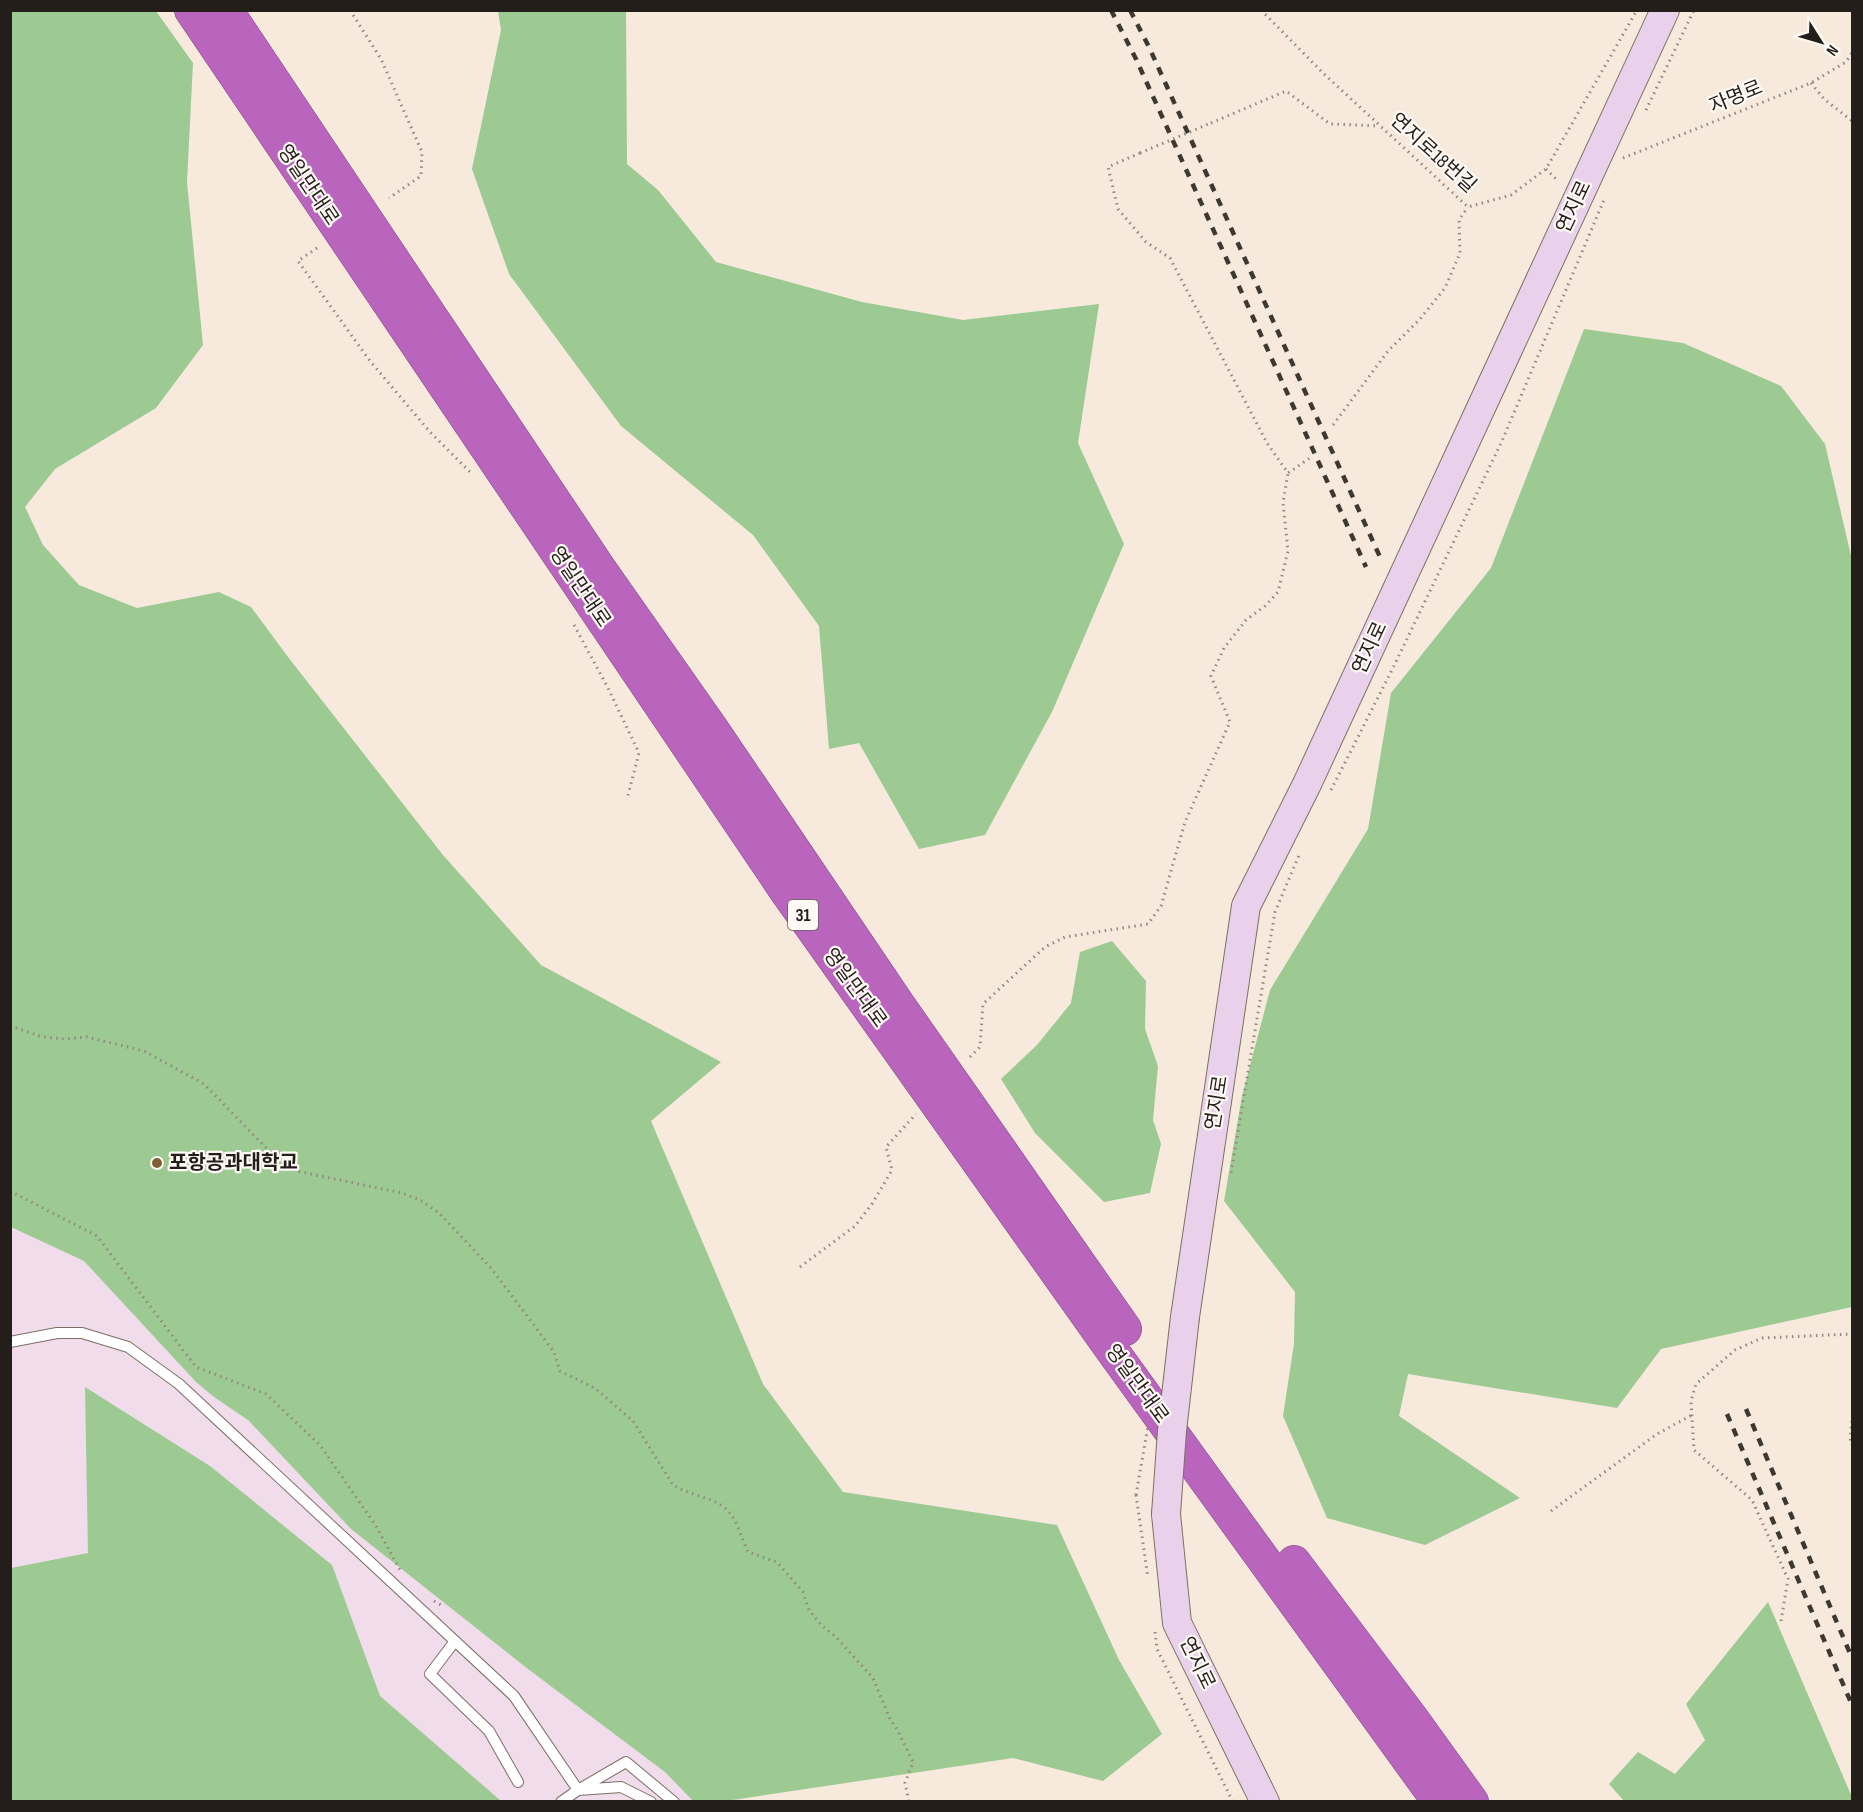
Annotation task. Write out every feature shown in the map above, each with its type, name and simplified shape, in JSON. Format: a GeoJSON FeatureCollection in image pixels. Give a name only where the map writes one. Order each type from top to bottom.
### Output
{"type":"FeatureCollection","features":[{"type":"Feature","properties":{"kind":"highway","name":"영일만대로"},"geometry":{"type":"LineString","coordinates":[[191,10],[788,894],[1107,1344],[1371,1684],[1472,1802]]}},
{"type":"Feature","properties":{"kind":"highway","name":"영일만대로"},"geometry":{"type":"LineString","coordinates":[[226,10],[599,568],[712,729],[905,1014],[1371,1684],[1439,1802]]}},
{"type":"Feature","properties":{"kind":"highway"},"geometry":{"type":"LineString","coordinates":[[1371,1684],[1403,1769],[1424,1802]]}},
{"type":"Feature","properties":{"kind":"highway"},"geometry":{"type":"LineString","coordinates":[[1371,1684],[1453,1756],[1489,1802]]}},
{"type":"Feature","properties":{"kind":"main road","name":"연지로"},"geometry":{"type":"LineString","coordinates":[[1265,1802],[1177,1623],[1166,1514],[1172,1431],[1185,1317],[1246,906],[1312,773],[1665,10]]}},
{"type":"Feature","properties":{"kind":"lane"},"geometry":{"type":"LineString","coordinates":[[10,1342],[57,1334],[82,1333],[128,1347],[179,1384],[514,1696],[578,1790]]}},
{"type":"Feature","properties":{"kind":"lane"},"geometry":{"type":"LineString","coordinates":[[455,1641],[430,1674],[489,1731],[518,1782]]}},
{"type":"Feature","properties":{"kind":"lane"},"geometry":{"type":"LineString","coordinates":[[561,1802],[626,1762],[674,1802]]}},
{"type":"Feature","properties":{"kind":"lane"},"geometry":{"type":"LineString","coordinates":[[578,1790],[621,1787],[651,1802]]}},
{"type":"Feature","properties":{"kind":"path"},"geometry":{"type":"LineString","coordinates":[[350,10],[381,59],[422,152],[421,176],[389,198]]}},
{"type":"Feature","properties":{"kind":"path","name":"연지로18번길"},"geometry":{"type":"LineString","coordinates":[[1260,10],[1323,73],[1468,207],[1511,195],[1546,169],[1637,10]]}},
{"type":"Feature","properties":{"kind":"path"},"geometry":{"type":"LineString","coordinates":[[1643,116],[1694,10]]}},
{"type":"Feature","properties":{"kind":"path","name":"자명로"},"geometry":{"type":"LineString","coordinates":[[1625,153],[1622,160],[1811,83],[1846,62],[1852,53]]}},
{"type":"Feature","properties":{"kind":"path"},"geometry":{"type":"LineString","coordinates":[[1811,83],[1824,99],[1852,122]]}},
{"type":"Feature","properties":{"kind":"path"},"geometry":{"type":"LineString","coordinates":[[970,1057],[980,1047],[983,1004],[1045,947],[1065,937],[1148,924],[1161,906],[1185,822],[1230,722],[1211,676],[1224,648],[1246,620],[1265,606],[1278,592],[1288,551],[1283,503],[1288,473],[1267,443],[1170,258],[1146,242],[1118,210],[1108,167],[1286,91],[1330,124],[1380,126]]}},
{"type":"Feature","properties":{"kind":"path"},"geometry":{"type":"LineString","coordinates":[[1546,169],[1558,181]]}},
{"type":"Feature","properties":{"kind":"path"},"geometry":{"type":"LineString","coordinates":[[1329,795],[1502,441],[1608,191]]}},
{"type":"Feature","properties":{"kind":"path"},"geometry":{"type":"LineString","coordinates":[[1333,425],[1388,351],[1420,320],[1445,288],[1460,254],[1459,219],[1468,207]]}},
{"type":"Feature","properties":{"kind":"path"},"geometry":{"type":"LineString","coordinates":[[317,248],[298,261],[370,361],[430,432],[480,481]]}},
{"type":"Feature","properties":{"kind":"path"},"geometry":{"type":"LineString","coordinates":[[1288,473],[1310,458]]}},
{"type":"Feature","properties":{"kind":"path"},"geometry":{"type":"LineString","coordinates":[[572,622],[639,753],[627,799]]}},
{"type":"Feature","properties":{"kind":"path"},"geometry":{"type":"LineString","coordinates":[[1230,1179],[1275,912],[1302,848]]}},
{"type":"Feature","properties":{"kind":"path"},"geometry":{"type":"LineString","coordinates":[[10,1026],[43,1037],[65,1039],[87,1037],[144,1051],[204,1084],[277,1159],[296,1171],[402,1193],[420,1200],[439,1213],[491,1268],[555,1352],[560,1371],[596,1389],[633,1421],[673,1485],[723,1507],[731,1514],[748,1552],[777,1562],[803,1592],[809,1610],[873,1678],[890,1719],[913,1762],[905,1783],[909,1802]]}},
{"type":"Feature","properties":{"kind":"path"},"geometry":{"type":"LineString","coordinates":[[800,1267],[855,1226],[872,1204],[892,1170],[886,1147],[920,1110]]}},
{"type":"Feature","properties":{"kind":"path"},"geometry":{"type":"LineString","coordinates":[[10,1191],[97,1236],[196,1367],[266,1394],[312,1438],[376,1526],[401,1571]]}},
{"type":"Feature","properties":{"kind":"path"},"geometry":{"type":"LineString","coordinates":[[1781,1621],[1788,1579],[1752,1500],[1694,1450],[1691,1401],[1696,1384],[1735,1350],[1762,1338],[1852,1334]]}},
{"type":"Feature","properties":{"kind":"path"},"geometry":{"type":"LineString","coordinates":[[1551,1511],[1657,1434],[1692,1415]]}},
{"type":"Feature","properties":{"kind":"path"},"geometry":{"type":"LineString","coordinates":[[1852,1421],[1850,1438],[1852,1445]]}},
{"type":"Feature","properties":{"kind":"path"},"geometry":{"type":"LineString","coordinates":[[427,1598],[443,1606]]}},
{"type":"Feature","properties":{"kind":"shaded area","name":"포항공과대학교"},"geometry":{"type":"Polygon","coordinates":[[[10,915],[595,1412],[743,1801],[11,1801],[10,915]]]}},
{"type":"Feature","properties":{"kind":"green space"},"geometry":{"type":"Polygon","coordinates":[[[11,10],[156,11],[193,63],[187,182],[203,345],[156,408],[55,469],[25,507],[43,545],[79,585],[137,608],[219,592],[251,607],[443,855],[541,965],[721,1062],[651,1121],[763,1384],[843,1492],[1057,1525],[1119,1660],[1162,1734],[1103,1781],[1013,1758],[726,1801],[693,1801],[665,1772],[528,1669],[351,1529],[248,1420],[196,1382],[84,1261],[11,1227],[11,10]]]}},
{"type":"Feature","properties":{"kind":"green space"},"geometry":{"type":"Polygon","coordinates":[[[498,11],[626,11],[627,164],[658,190],[716,262],[862,302],[963,320],[1099,304],[1078,443],[1124,544],[1052,712],[985,835],[919,849],[859,743],[829,749],[819,626],[753,535],[621,426],[509,274],[472,169],[501,30],[498,11]]]}},
{"type":"Feature","properties":{"kind":"green space"},"geometry":{"type":"Polygon","coordinates":[[[1584,329],[1683,343],[1781,386],[1825,444],[1852,560],[1852,1307],[1661,1349],[1617,1408],[1408,1374],[1399,1416],[1520,1498],[1425,1545],[1327,1518],[1283,1416],[1294,1344],[1295,1292],[1224,1201],[1242,1096],[1270,990],[1368,829],[1391,693],[1491,568],[1584,329]]]}},
{"type":"Feature","properties":{"kind":"green space"},"geometry":{"type":"Polygon","coordinates":[[[1112,941],[1146,981],[1145,1029],[1158,1066],[1153,1120],[1161,1144],[1150,1193],[1104,1202],[1035,1133],[1001,1079],[1037,1045],[1071,1003],[1080,952],[1112,941]]]}},
{"type":"Feature","properties":{"kind":"green space"},"geometry":{"type":"Polygon","coordinates":[[[85,1387],[210,1466],[332,1565],[380,1696],[501,1801],[11,1801],[11,1568],[88,1553],[85,1387]]]}},
{"type":"Feature","properties":{"kind":"green space"},"geometry":{"type":"Polygon","coordinates":[[[1768,1602],[1852,1801],[1624,1801],[1609,1784],[1638,1752],[1675,1774],[1705,1740],[1686,1704],[1768,1602]]]}},
{"type":"Feature","properties":{"kind":"railway"},"geometry":{"type":"LineString","coordinates":[[1111,10],[1136,59],[1366,567]]}},
{"type":"Feature","properties":{"kind":"railway"},"geometry":{"type":"LineString","coordinates":[[1130,10],[1149,47],[1380,557]]}},
{"type":"Feature","properties":{"kind":"railway"},"geometry":{"type":"LineString","coordinates":[[1746,1409],[1852,1658]]}},
{"type":"Feature","properties":{"kind":"railway"},"geometry":{"type":"LineString","coordinates":[[1727,1414],[1852,1705]]}},
{"type":"Feature","properties":{"kind":"place","name":"포항공과대학교"},"geometry":{"type":"Point","coordinates":[157,1163]}}]}
